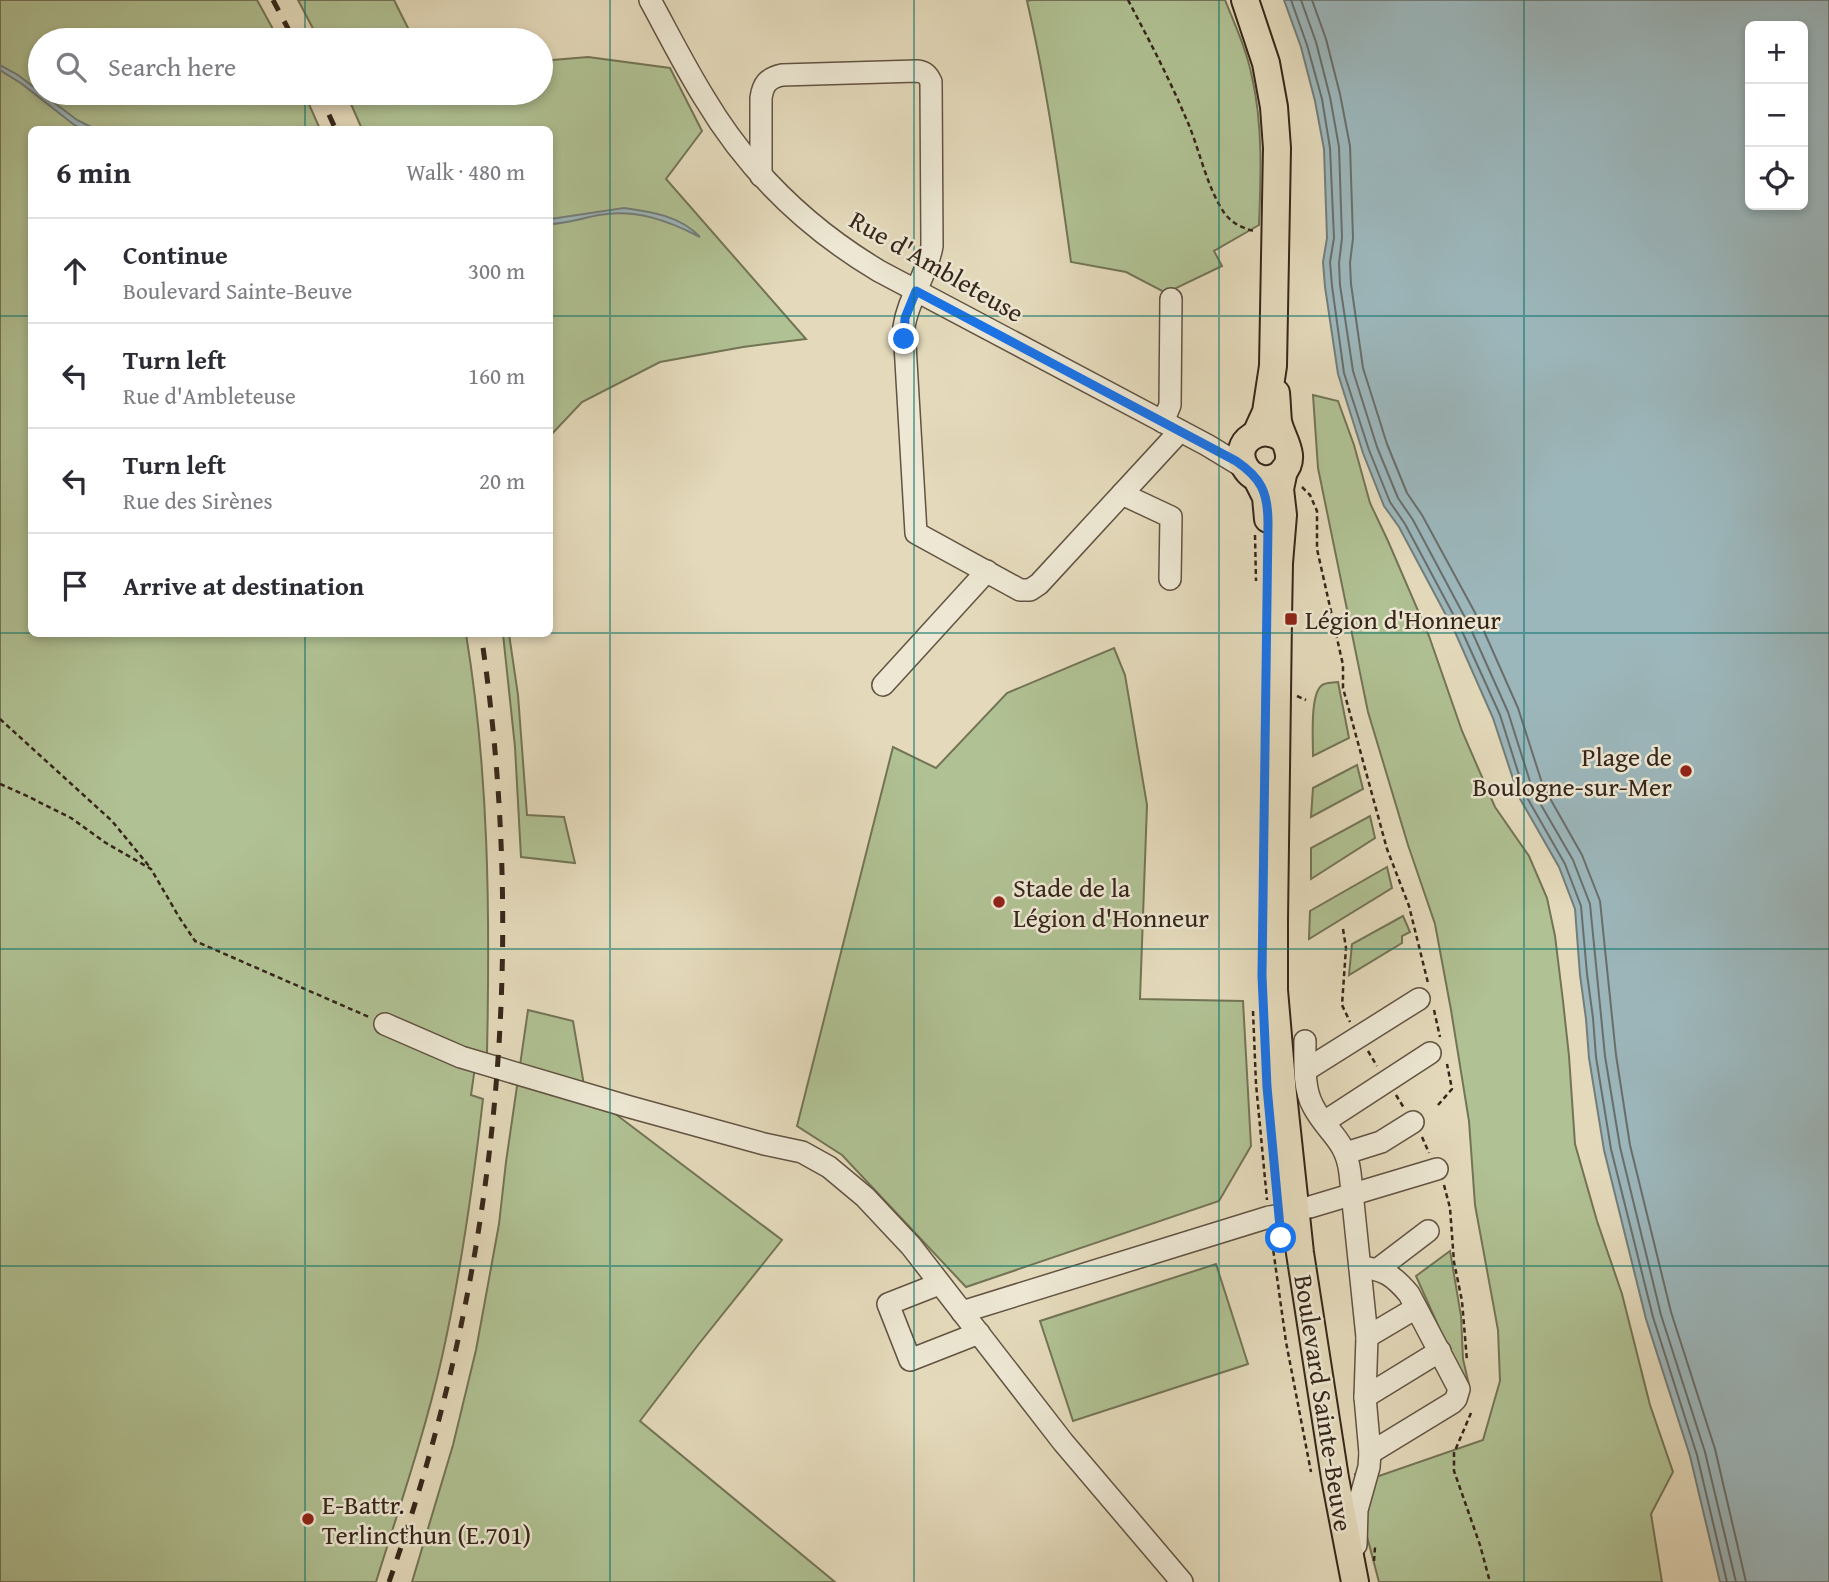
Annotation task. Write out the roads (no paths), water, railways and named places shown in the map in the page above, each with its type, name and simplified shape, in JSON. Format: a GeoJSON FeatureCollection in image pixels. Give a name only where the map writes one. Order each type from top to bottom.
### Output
{"type":"FeatureCollection","features":[{"type":"Feature","properties":{"kind":"main road"},"geometry":{"type":"LineString","coordinates":[[1245,0],[1266,63],[1274,107],[1277,148],[1273,366],[1278,419],[1288,449],[1293,479],[1265,479],[1251,473],[1243,462],[1242,452],[1266,412],[1273,366]]}},
{"type":"Feature","properties":{"kind":"main road"},"geometry":{"type":"LineString","coordinates":[[1252,437],[1265,432],[1273,433],[1285,441]]}},
{"type":"Feature","properties":{"kind":"main road","name":"Boulevard Sainte-Beuve"},"geometry":{"type":"LineString","coordinates":[[1251,473],[1264,492],[1268,508],[1262,968],[1266,1079],[1294,1212]]}},
{"type":"Feature","properties":{"kind":"main road","name":"Boulevard Sainte-Beuve"},"geometry":{"type":"LineString","coordinates":[[1293,479],[1280,489],[1283,515],[1279,563],[1274,975],[1294,1212],[1291,1313],[1330,1506],[1355,1582]]}},
{"type":"Feature","properties":{"kind":"street","name":"Rue d'Ambleteuse"},"geometry":{"type":"LineString","coordinates":[[650,0],[705,99],[738,148],[789,205],[825,234],[859,259],[916,291],[1208,445],[1251,473]]}},
{"type":"Feature","properties":{"kind":"street"},"geometry":{"type":"LineString","coordinates":[[761,176],[761,98],[764,86],[771,79],[782,75],[917,71],[926,74],[931,82],[933,238],[929,264],[905,318],[904,339],[915,533],[1020,590],[1035,588],[1122,494],[1172,426],[1171,299]]}},
{"type":"Feature","properties":{"kind":"street"},"geometry":{"type":"LineString","coordinates":[[1208,445],[1228,446],[1252,437]]}},
{"type":"Feature","properties":{"kind":"street"},"geometry":{"type":"LineString","coordinates":[[1122,494],[1171,517],[1170,579]]}},
{"type":"Feature","properties":{"kind":"street"},"geometry":{"type":"LineString","coordinates":[[883,685],[987,571]]}},
{"type":"Feature","properties":{"kind":"street"},"geometry":{"type":"LineString","coordinates":[[1306,1070],[1426,994]]}},
{"type":"Feature","properties":{"kind":"street"},"geometry":{"type":"LineString","coordinates":[[385,1024],[461,1057],[630,1107],[797,1151],[813,1157],[838,1173],[874,1206],[919,1256],[1063,1442],[1182,1582]]}},
{"type":"Feature","properties":{"kind":"street"},"geometry":{"type":"LineString","coordinates":[[1305,1041],[1310,1099],[1346,1153],[1352,1194],[1369,1268],[1365,1397],[1370,1453],[1356,1518],[1355,1582]]}},
{"type":"Feature","properties":{"kind":"street"},"geometry":{"type":"LineString","coordinates":[[1324,1122],[1439,1052]]}},
{"type":"Feature","properties":{"kind":"street"},"geometry":{"type":"LineString","coordinates":[[1346,1153],[1381,1142],[1413,1122]]}},
{"type":"Feature","properties":{"kind":"street"},"geometry":{"type":"LineString","coordinates":[[962,1312],[1437,1168]]}},
{"type":"Feature","properties":{"kind":"street"},"geometry":{"type":"LineString","coordinates":[[1369,1268],[1428,1231]]}},
{"type":"Feature","properties":{"kind":"street"},"geometry":{"type":"LineString","coordinates":[[1369,1268],[1389,1274],[1404,1288],[1458,1385],[1459,1394],[1456,1399],[1370,1453]]}},
{"type":"Feature","properties":{"kind":"street"},"geometry":{"type":"LineString","coordinates":[[939,1284],[887,1304],[910,1360],[979,1333]]}},
{"type":"Feature","properties":{"kind":"street"},"geometry":{"type":"LineString","coordinates":[[1367,1337],[1416,1308]]}},
{"type":"Feature","properties":{"kind":"street"},"geometry":{"type":"LineString","coordinates":[[1365,1397],[1440,1351]]}},
{"type":"Feature","properties":{"kind":"water","name":"Plage de Boulogne-sur-Mer"},"geometry":{"type":"Polygon","coordinates":[[[1284,0],[1829,0],[1829,1582],[1720,1582],[1690,1456],[1646,1319],[1604,1150],[1589,1058],[1575,909],[1559,867],[1519,797],[1493,718],[1455,632],[1399,527],[1384,506],[1363,453],[1338,374],[1325,287],[1323,262],[1327,238],[1324,149],[1301,47],[1284,0]]]}},
{"type":"Feature","properties":{"kind":"water"},"geometry":{"type":"Polygon","coordinates":[[[0,65],[18,75],[28,83],[28,89],[22,84],[0,70],[0,65]]]}},
{"type":"Feature","properties":{"kind":"water"},"geometry":{"type":"Polygon","coordinates":[[[49,105],[57,105],[89,126],[73,124],[49,105]]]}},
{"type":"Feature","properties":{"kind":"water"},"geometry":{"type":"Polygon","coordinates":[[[624,208],[656,213],[675,220],[700,237],[663,221],[639,215],[599,215],[553,224],[553,219],[624,208]]]}},
{"type":"Feature","properties":{"kind":"railway"},"geometry":{"type":"LineString","coordinates":[[273,0],[288,28]]}},
{"type":"Feature","properties":{"kind":"railway"},"geometry":{"type":"LineString","coordinates":[[325,105],[334,126]]}},
{"type":"Feature","properties":{"kind":"railway"},"geometry":{"type":"LineString","coordinates":[[389,1582],[426,1467],[456,1350],[478,1232],[494,1113],[501,994],[502,874],[495,754],[481,637]]}},
{"type":"Feature","properties":{"kind":"place","name":"Légion d'Honneur"},"geometry":{"type":"Point","coordinates":[1291,619]}},
{"type":"Feature","properties":{"kind":"place","name":"Plage de Boulogne-sur-Mer"},"geometry":{"type":"Point","coordinates":[1686,771]}},
{"type":"Feature","properties":{"kind":"place","name":"Stade de la Légion d'Honneur"},"geometry":{"type":"Point","coordinates":[999,902]}},
{"type":"Feature","properties":{"kind":"place","name":"E-Battr. Terlincthun (E.701)"},"geometry":{"type":"Point","coordinates":[308,1519]}}]}
